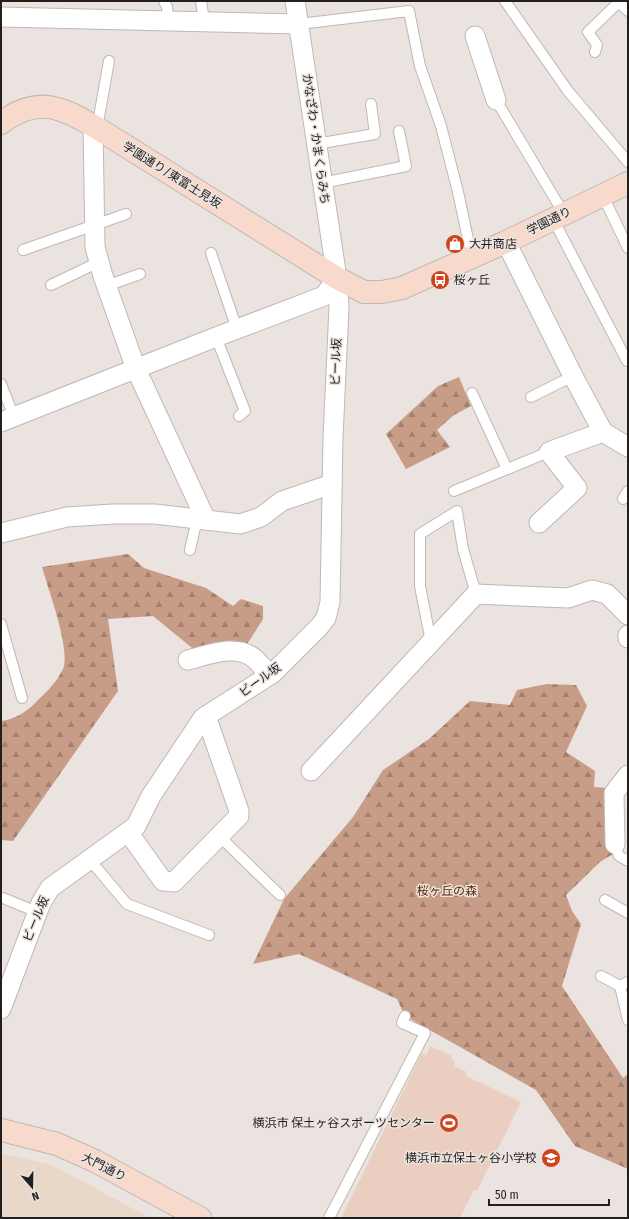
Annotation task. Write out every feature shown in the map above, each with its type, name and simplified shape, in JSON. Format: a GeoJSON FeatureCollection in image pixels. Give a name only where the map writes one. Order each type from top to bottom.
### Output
{"type":"FeatureCollection","features":[{"type":"Feature","properties":{"kind":"street","name":"かなざわ・かまくらみち"},"geometry":{"type":"LineString","coordinates":[[295,1],[337,278]]}},
{"type":"Feature","properties":{"kind":"street"},"geometry":{"type":"LineString","coordinates":[[1,17],[34,9],[168,20],[299,24]]}},
{"type":"Feature","properties":{"kind":"street"},"geometry":{"type":"LineString","coordinates":[[475,36],[496,100]]}},
{"type":"Feature","properties":{"kind":"street","name":"学園通り/東富士見坂"},"geometry":{"type":"LineString","coordinates":[[1,123],[29,107],[47,106],[63,109],[95,126],[337,278]]}},
{"type":"Feature","properties":{"kind":"street"},"geometry":{"type":"LineString","coordinates":[[95,126],[95,247],[99,262],[106,286],[136,369],[201,520]]}},
{"type":"Feature","properties":{"kind":"street","name":"学園通り"},"geometry":{"type":"LineString","coordinates":[[337,278],[364,292],[382,292],[402,288],[472,258],[603,196],[628,182]]}},
{"type":"Feature","properties":{"kind":"street"},"geometry":{"type":"LineString","coordinates":[[506,242],[573,376],[603,432],[628,446]]}},
{"type":"Feature","properties":{"kind":"street"},"geometry":{"type":"LineString","coordinates":[[8,420],[216,337],[324,296],[337,278]]}},
{"type":"Feature","properties":{"kind":"street","name":"ビール坂"},"geometry":{"type":"LineString","coordinates":[[1,1009],[4,991],[37,912],[50,888],[136,826],[151,796],[203,718],[270,675],[312,635],[326,618],[330,602],[332,484],[339,306],[337,278]]}},
{"type":"Feature","properties":{"kind":"street"},"geometry":{"type":"LineString","coordinates":[[552,518],[577,488],[550,452],[603,432]]}},
{"type":"Feature","properties":{"kind":"street"},"geometry":{"type":"LineString","coordinates":[[1,533],[67,516],[155,514],[240,524],[261,516],[282,501],[332,484]]}},
{"type":"Feature","properties":{"kind":"street"},"geometry":{"type":"LineString","coordinates":[[311,771],[476,594],[568,598],[592,590],[607,594],[620,606],[627,627]]}},
{"type":"Feature","properties":{"kind":"street"},"geometry":{"type":"LineString","coordinates":[[188,660],[218,652],[240,651],[254,658],[270,675]]}},
{"type":"Feature","properties":{"kind":"street"},"geometry":{"type":"LineString","coordinates":[[128,832],[163,881],[174,882],[239,816],[243,809],[206,716]]}},
{"type":"Feature","properties":{"kind":"street"},"geometry":{"type":"LineString","coordinates":[[615,844],[621,821],[614,793],[628,775]]}},
{"type":"Feature","properties":{"kind":"street","name":"大門通り"},"geometry":{"type":"LineString","coordinates":[[1,1130],[57,1144],[94,1161],[200,1218]]}},
{"type":"Feature","properties":{"kind":"lane"},"geometry":{"type":"LineString","coordinates":[[164,1],[167,7],[168,20]]}},
{"type":"Feature","properties":{"kind":"lane"},"geometry":{"type":"LineString","coordinates":[[201,1],[204,21]]}},
{"type":"Feature","properties":{"kind":"lane"},"geometry":{"type":"LineString","coordinates":[[504,1],[568,91],[628,162]]}},
{"type":"Feature","properties":{"kind":"lane"},"geometry":{"type":"LineString","coordinates":[[595,52],[597,45],[588,32],[619,2],[628,11]]}},
{"type":"Feature","properties":{"kind":"lane"},"geometry":{"type":"LineString","coordinates":[[299,24],[409,11],[420,66],[441,126],[456,184],[472,258]]}},
{"type":"Feature","properties":{"kind":"lane"},"geometry":{"type":"LineString","coordinates":[[95,126],[109,61]]}},
{"type":"Feature","properties":{"kind":"lane"},"geometry":{"type":"LineString","coordinates":[[496,100],[559,216],[627,361]]}},
{"type":"Feature","properties":{"kind":"lane"},"geometry":{"type":"LineString","coordinates":[[316,144],[375,134],[371,104]]}},
{"type":"Feature","properties":{"kind":"lane"},"geometry":{"type":"LineString","coordinates":[[322,183],[406,166],[399,131]]}},
{"type":"Feature","properties":{"kind":"lane"},"geometry":{"type":"LineString","coordinates":[[603,196],[628,248]]}},
{"type":"Feature","properties":{"kind":"lane"},"geometry":{"type":"LineString","coordinates":[[23,250],[126,214]]}},
{"type":"Feature","properties":{"kind":"lane"},"geometry":{"type":"LineString","coordinates":[[211,253],[237,330]]}},
{"type":"Feature","properties":{"kind":"lane"},"geometry":{"type":"LineString","coordinates":[[50,285],[99,262]]}},
{"type":"Feature","properties":{"kind":"lane"},"geometry":{"type":"LineString","coordinates":[[106,286],[140,274]]}},
{"type":"Feature","properties":{"kind":"lane"},"geometry":{"type":"LineString","coordinates":[[216,337],[245,411],[239,416]]}},
{"type":"Feature","properties":{"kind":"lane"},"geometry":{"type":"LineString","coordinates":[[531,397],[573,376]]}},
{"type":"Feature","properties":{"kind":"lane"},"geometry":{"type":"LineString","coordinates":[[1,384],[8,420]]}},
{"type":"Feature","properties":{"kind":"lane"},"geometry":{"type":"LineString","coordinates":[[472,393],[507,469]]}},
{"type":"Feature","properties":{"kind":"lane"},"geometry":{"type":"LineString","coordinates":[[454,491],[550,452]]}},
{"type":"Feature","properties":{"kind":"lane"},"geometry":{"type":"LineString","coordinates":[[431,642],[420,586],[420,534],[457,511],[464,550],[476,594]]}},
{"type":"Feature","properties":{"kind":"lane"},"geometry":{"type":"LineString","coordinates":[[190,550],[201,520]]}},
{"type":"Feature","properties":{"kind":"lane"},"geometry":{"type":"LineString","coordinates":[[1,624],[22,698]]}},
{"type":"Feature","properties":{"kind":"lane"},"geometry":{"type":"LineString","coordinates":[[219,836],[280,895]]}},
{"type":"Feature","properties":{"kind":"lane"},"geometry":{"type":"LineString","coordinates":[[615,844],[619,856],[628,861]]}},
{"type":"Feature","properties":{"kind":"lane"},"geometry":{"type":"LineString","coordinates":[[90,860],[127,904],[209,935]]}},
{"type":"Feature","properties":{"kind":"lane"},"geometry":{"type":"LineString","coordinates":[[3,898],[37,912]]}},
{"type":"Feature","properties":{"kind":"lane"},"geometry":{"type":"LineString","coordinates":[[606,900],[628,913]]}},
{"type":"Feature","properties":{"kind":"lane"},"geometry":{"type":"LineString","coordinates":[[602,976],[624,984],[628,1020]]}},
{"type":"Feature","properties":{"kind":"lane"},"geometry":{"type":"LineString","coordinates":[[329,1218],[424,1033],[402,1023],[405,1016]]}},
{"type":"Feature","properties":{"kind":"shaded area","name":"横浜市 保土ヶ谷スポーツセンター"},"geometry":{"type":"Polygon","coordinates":[[[430,1046],[452,1056],[451,1059],[455,1062],[454,1066],[467,1072],[466,1076],[521,1102],[477,1191],[474,1190],[460,1218],[341,1218],[422,1053],[426,1056],[430,1046]]]}},
{"type":"Feature","properties":{"kind":"shaded area"},"geometry":{"type":"Polygon","coordinates":[[[1,1153],[52,1165],[150,1218],[1,1218],[1,1153]]]}},
{"type":"Feature","properties":{"kind":"green space"},"geometry":{"type":"Polygon","coordinates":[[[459,377],[471,406],[454,415],[437,430],[450,447],[406,469],[386,434],[438,386],[459,377]]]}},
{"type":"Feature","properties":{"kind":"green space"},"geometry":{"type":"Polygon","coordinates":[[[128,554],[144,568],[206,588],[233,606],[241,599],[263,606],[263,619],[246,646],[197,652],[153,616],[108,619],[118,691],[13,841],[1,840],[1,721],[17,716],[36,702],[50,688],[58,677],[63,669],[65,660],[61,634],[42,567],[128,554]]]}},
{"type":"Feature","properties":{"kind":"green space","name":"桜ヶ丘の森"},"geometry":{"type":"Polygon","coordinates":[[[547,684],[576,685],[587,706],[566,752],[595,771],[594,787],[610,788],[613,854],[600,862],[566,895],[572,911],[581,924],[562,986],[623,1078],[628,1074],[628,1169],[575,1146],[536,1090],[405,1016],[397,999],[299,954],[253,964],[284,899],[353,817],[383,770],[429,739],[470,701],[510,705],[517,690],[547,684]]]}},
{"type":"Feature","properties":{"kind":"place","name":"大井商店"},"geometry":{"type":"Point","coordinates":[455,244]}},
{"type":"Feature","properties":{"kind":"place","name":"桜ヶ丘"},"geometry":{"type":"Point","coordinates":[440,280]}},
{"type":"Feature","properties":{"kind":"place","name":"横浜市 保土ヶ谷スポーツセンター"},"geometry":{"type":"Point","coordinates":[449,1123]}},
{"type":"Feature","properties":{"kind":"place","name":"横浜市立保土ヶ谷小学校"},"geometry":{"type":"Point","coordinates":[551,1158]}}]}
